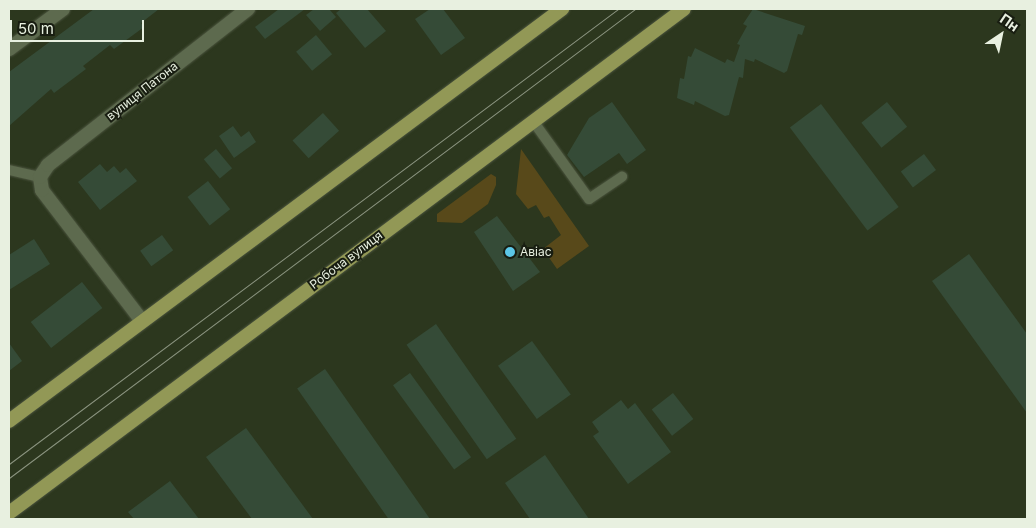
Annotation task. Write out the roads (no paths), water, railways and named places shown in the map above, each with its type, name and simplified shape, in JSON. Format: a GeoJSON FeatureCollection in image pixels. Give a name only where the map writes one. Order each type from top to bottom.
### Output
{"type":"FeatureCollection","features":[{"type":"Feature","properties":{"kind":"main road"},"geometry":{"type":"LineString","coordinates":[[9,421],[562,9]]}},
{"type":"Feature","properties":{"kind":"main road","name":"Робоча вулиця"},"geometry":{"type":"LineString","coordinates":[[9,513],[684,9]]}},
{"type":"Feature","properties":{"kind":"street"},"geometry":{"type":"LineString","coordinates":[[9,49],[64,9]]}},
{"type":"Feature","properties":{"kind":"street","name":"вулиця Патона"},"geometry":{"type":"LineString","coordinates":[[40,176],[48,165],[248,9]]}},
{"type":"Feature","properties":{"kind":"street"},"geometry":{"type":"LineString","coordinates":[[40,176],[42,190],[142,321]]}},
{"type":"Feature","properties":{"kind":"lane"},"geometry":{"type":"LineString","coordinates":[[533,121],[589,199],[622,177]]}},
{"type":"Feature","properties":{"kind":"lane"},"geometry":{"type":"LineString","coordinates":[[9,170],[40,176]]}},
{"type":"Feature","properties":{"kind":"tram line"},"geometry":{"type":"LineString","coordinates":[[9,464],[618,9]]}},
{"type":"Feature","properties":{"kind":"tram line"},"geometry":{"type":"LineString","coordinates":[[9,478],[635,9]]}},
{"type":"Feature","properties":{"kind":"place","name":"Авіас"},"geometry":{"type":"Point","coordinates":[510,252]}}]}
